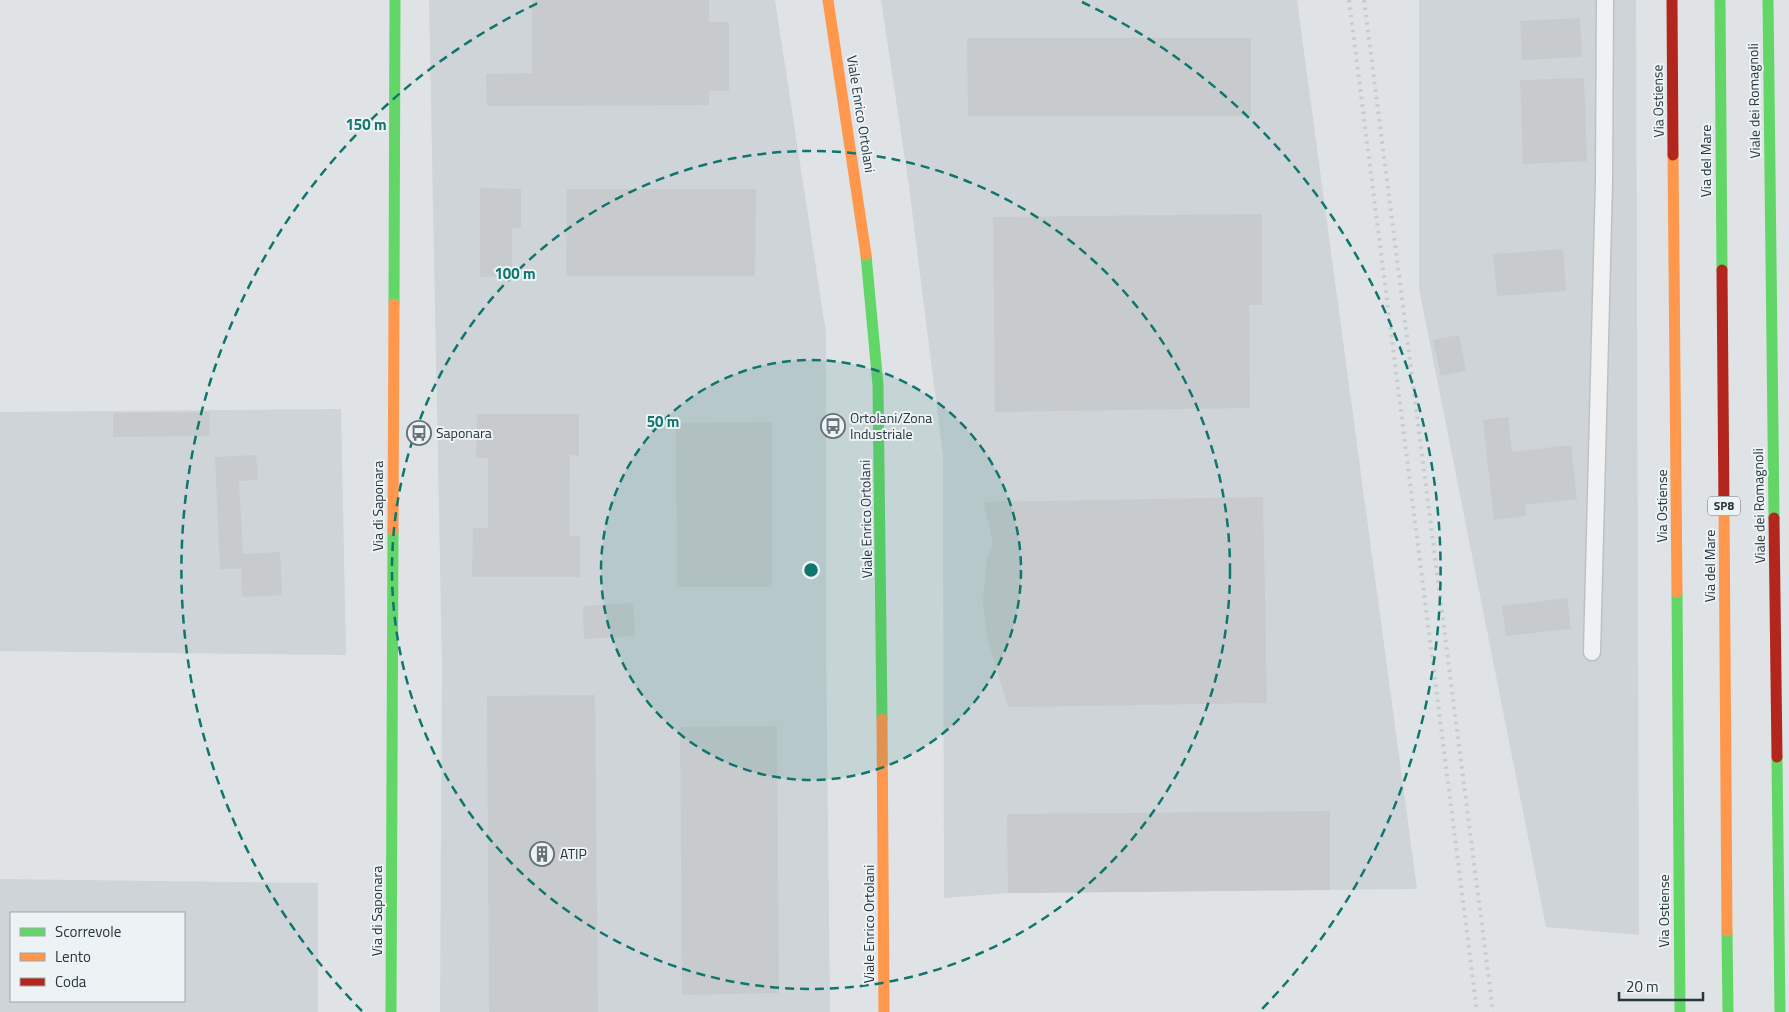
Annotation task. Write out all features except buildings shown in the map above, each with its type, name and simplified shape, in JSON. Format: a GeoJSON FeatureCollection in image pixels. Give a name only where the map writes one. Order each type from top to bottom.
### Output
{"type":"FeatureCollection","features":[{"type":"Feature","properties":{"kind":"main road","name":"Via di Saponara"},"geometry":{"type":"LineString","coordinates":[[391,1012],[395,0]]}},
{"type":"Feature","properties":{"kind":"main road","name":"Viale Enrico Ortolani"},"geometry":{"type":"LineString","coordinates":[[828,0],[865,240],[878,385],[884,1012]]}},
{"type":"Feature","properties":{"kind":"main road","name":"Via Ostiense"},"geometry":{"type":"LineString","coordinates":[[1672,0],[1680,1012]]}},
{"type":"Feature","properties":{"kind":"main road","name":"Via del Mare"},"geometry":{"type":"LineString","coordinates":[[1720,0],[1728,1012]]}},
{"type":"Feature","properties":{"kind":"main road","name":"Viale dei Romagnoli"},"geometry":{"type":"LineString","coordinates":[[1768,0],[1780,1012]]}},
{"type":"Feature","properties":{"kind":"lane"},"geometry":{"type":"LineString","coordinates":[[1592,652],[1604,182],[1605,0]]}},
{"type":"Feature","properties":{"kind":"shaded area"},"geometry":{"type":"Polygon","coordinates":[[[429,0],[775,0],[826,333],[826,641],[830,1012],[440,1012],[442,666],[429,0]]]}},
{"type":"Feature","properties":{"kind":"shaded area"},"geometry":{"type":"Polygon","coordinates":[[[881,0],[1297,0],[1417,889],[1008,893],[944,898],[943,456],[909,186],[881,0]]]}},
{"type":"Feature","properties":{"kind":"shaded area"},"geometry":{"type":"Polygon","coordinates":[[[1419,0],[1636,0],[1639,935],[1546,927],[1419,289],[1419,0]]]}},
{"type":"Feature","properties":{"kind":"shaded area"},"geometry":{"type":"Polygon","coordinates":[[[341,409],[346,655],[0,651],[0,412],[341,409]]]}},
{"type":"Feature","properties":{"kind":"shaded area"},"geometry":{"type":"Polygon","coordinates":[[[0,879],[318,883],[318,1012],[0,1012],[0,879]]]}},
{"type":"Feature","properties":{"kind":"railway"},"geometry":{"type":"LineString","coordinates":[[1349,0],[1477,1012]]}},
{"type":"Feature","properties":{"kind":"railway"},"geometry":{"type":"LineString","coordinates":[[1364,0],[1493,1012]]}},
{"type":"Feature","properties":{"kind":"traffic: fast"},"geometry":{"type":"LineString","coordinates":[[394,304],[395,0]]}},
{"type":"Feature","properties":{"kind":"traffic: fast"},"geometry":{"type":"LineString","coordinates":[[1720,0],[1722,270]]}},
{"type":"Feature","properties":{"kind":"traffic: fast"},"geometry":{"type":"LineString","coordinates":[[1768,0],[1774,518]]}},
{"type":"Feature","properties":{"kind":"traffic: fast"},"geometry":{"type":"LineString","coordinates":[[866,255],[878,385],[882,719]]}},
{"type":"Feature","properties":{"kind":"traffic: fast"},"geometry":{"type":"LineString","coordinates":[[391,1012],[393,530]]}},
{"type":"Feature","properties":{"kind":"traffic: fast"},"geometry":{"type":"LineString","coordinates":[[1677,592],[1680,1012]]}},
{"type":"Feature","properties":{"kind":"traffic: fast"},"geometry":{"type":"LineString","coordinates":[[1777,757],[1780,1012]]}},
{"type":"Feature","properties":{"kind":"traffic: fast"},"geometry":{"type":"LineString","coordinates":[[1727,931],[1728,1012]]}},
{"type":"Feature","properties":{"kind":"traffic: slow"},"geometry":{"type":"LineString","coordinates":[[828,0],[866,255]]}},
{"type":"Feature","properties":{"kind":"traffic: slow"},"geometry":{"type":"LineString","coordinates":[[1673,155],[1677,592]]}},
{"type":"Feature","properties":{"kind":"traffic: slow"},"geometry":{"type":"LineString","coordinates":[[393,530],[394,304]]}},
{"type":"Feature","properties":{"kind":"traffic: slow"},"geometry":{"type":"LineString","coordinates":[[1724,508],[1727,931]]}},
{"type":"Feature","properties":{"kind":"traffic: slow"},"geometry":{"type":"LineString","coordinates":[[882,719],[884,1012]]}},
{"type":"Feature","properties":{"kind":"traffic: jam"},"geometry":{"type":"LineString","coordinates":[[1672,0],[1673,155]]}},
{"type":"Feature","properties":{"kind":"traffic: jam"},"geometry":{"type":"LineString","coordinates":[[1722,270],[1724,508]]}},
{"type":"Feature","properties":{"kind":"traffic: jam"},"geometry":{"type":"LineString","coordinates":[[1774,518],[1777,757]]}},
{"type":"Feature","properties":{"kind":"place","name":"Ortolani/Zona Industriale"},"geometry":{"type":"Point","coordinates":[833,426]}},
{"type":"Feature","properties":{"kind":"place","name":"Saponara"},"geometry":{"type":"Point","coordinates":[419,433]}},
{"type":"Feature","properties":{"kind":"place","name":"ATIP"},"geometry":{"type":"Point","coordinates":[542,854]}}]}
